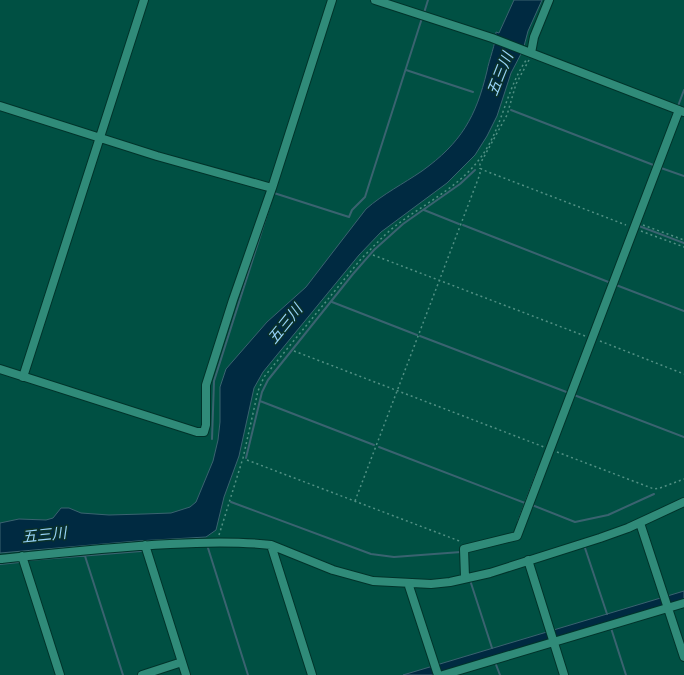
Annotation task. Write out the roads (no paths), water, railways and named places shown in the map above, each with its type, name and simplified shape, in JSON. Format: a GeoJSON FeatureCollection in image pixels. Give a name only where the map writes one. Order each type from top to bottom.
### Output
{"type":"FeatureCollection","features":[{"type":"Feature","properties":{"kind":"street"},"geometry":{"type":"LineString","coordinates":[[23,377],[144,0]]}},
{"type":"Feature","properties":{"kind":"street"},"geometry":{"type":"LineString","coordinates":[[0,369],[197,432],[204,432],[206,425],[206,385],[233,300],[272,188],[332,0]]}},
{"type":"Feature","properties":{"kind":"street"},"geometry":{"type":"LineString","coordinates":[[375,0],[492,38],[682,111],[517,536],[464,549],[465,577]]}},
{"type":"Feature","properties":{"kind":"street"},"geometry":{"type":"LineString","coordinates":[[531,53],[534,37],[549,0]]}},
{"type":"Feature","properties":{"kind":"street"},"geometry":{"type":"LineString","coordinates":[[0,106],[157,156],[272,188]]}},
{"type":"Feature","properties":{"kind":"street"},"geometry":{"type":"LineString","coordinates":[[0,559],[144,545],[217,542],[271,545],[353,577],[373,581],[432,584],[450,582],[465,577],[490,573],[600,538],[684,502]]}},
{"type":"Feature","properties":{"kind":"street"},"geometry":{"type":"LineString","coordinates":[[640,522],[684,658]]}},
{"type":"Feature","properties":{"kind":"street"},"geometry":{"type":"LineString","coordinates":[[144,545],[186,675]]}},
{"type":"Feature","properties":{"kind":"street"},"geometry":{"type":"LineString","coordinates":[[271,545],[312,675]]}},
{"type":"Feature","properties":{"kind":"street"},"geometry":{"type":"LineString","coordinates":[[22,556],[60,675]]}},
{"type":"Feature","properties":{"kind":"street"},"geometry":{"type":"LineString","coordinates":[[528,560],[564,675]]}},
{"type":"Feature","properties":{"kind":"street"},"geometry":{"type":"LineString","coordinates":[[408,583],[438,675]]}},
{"type":"Feature","properties":{"kind":"street"},"geometry":{"type":"LineString","coordinates":[[443,675],[684,603]]}},
{"type":"Feature","properties":{"kind":"street"},"geometry":{"type":"LineString","coordinates":[[142,675],[182,662]]}},
{"type":"Feature","properties":{"kind":"water","name":"五三川"},"geometry":{"type":"Polygon","coordinates":[[[514,0],[542,0],[528,31],[523,50],[511,73],[497,116],[487,136],[475,155],[447,183],[381,232],[359,255],[263,372],[254,388],[239,456],[224,497],[216,530],[206,537],[137,541],[0,553],[0,523],[19,519],[46,520],[53,518],[61,508],[69,508],[81,513],[109,515],[171,513],[190,507],[196,502],[213,461],[218,440],[220,422],[220,387],[226,369],[267,322],[306,287],[366,209],[436,161],[457,139],[465,128],[478,102],[494,46],[496,32],[499,33],[514,0]]]}},
{"type":"Feature","properties":{"kind":"water"},"geometry":{"type":"Polygon","coordinates":[[[684,591],[684,601],[437,675],[403,675],[684,591]]]}},
{"type":"Feature","properties":{"kind":"waterway"},"geometry":{"type":"LineString","coordinates":[[424,13],[428,0]]}},
{"type":"Feature","properties":{"kind":"waterway"},"geometry":{"type":"LineString","coordinates":[[274,193],[349,217],[352,210],[365,197],[422,18]]}},
{"type":"Feature","properties":{"kind":"waterway"},"geometry":{"type":"LineString","coordinates":[[406,70],[473,92]]}},
{"type":"Feature","properties":{"kind":"waterway"},"geometry":{"type":"LineString","coordinates":[[678,106],[684,90]]}},
{"type":"Feature","properties":{"kind":"waterway"},"geometry":{"type":"LineString","coordinates":[[511,110],[656,166]]}},
{"type":"Feature","properties":{"kind":"waterway"},"geometry":{"type":"LineString","coordinates":[[661,168],[684,176]]}},
{"type":"Feature","properties":{"kind":"waterway"},"geometry":{"type":"LineString","coordinates":[[246,458],[262,392],[268,380],[374,250],[403,224],[460,184],[475,170]]}},
{"type":"Feature","properties":{"kind":"waterway"},"geometry":{"type":"LineString","coordinates":[[212,439],[214,381],[270,205]]}},
{"type":"Feature","properties":{"kind":"waterway"},"geometry":{"type":"LineString","coordinates":[[424,210],[459,224]]}},
{"type":"Feature","properties":{"kind":"waterway"},"geometry":{"type":"LineString","coordinates":[[463,225],[611,283]]}},
{"type":"Feature","properties":{"kind":"waterway"},"geometry":{"type":"LineString","coordinates":[[639,226],[684,243]]}},
{"type":"Feature","properties":{"kind":"waterway"},"geometry":{"type":"LineString","coordinates":[[616,285],[684,311]]}},
{"type":"Feature","properties":{"kind":"waterway"},"geometry":{"type":"LineString","coordinates":[[332,302],[417,335]]}},
{"type":"Feature","properties":{"kind":"waterway"},"geometry":{"type":"LineString","coordinates":[[420,336],[569,393]]}},
{"type":"Feature","properties":{"kind":"waterway"},"geometry":{"type":"LineString","coordinates":[[574,395],[684,437]]}},
{"type":"Feature","properties":{"kind":"waterway"},"geometry":{"type":"LineString","coordinates":[[260,401],[374,445]]}},
{"type":"Feature","properties":{"kind":"waterway"},"geometry":{"type":"LineString","coordinates":[[379,447],[525,503]]}},
{"type":"Feature","properties":{"kind":"waterway"},"geometry":{"type":"LineString","coordinates":[[518,522],[537,472]]}},
{"type":"Feature","properties":{"kind":"waterway"},"geometry":{"type":"LineString","coordinates":[[532,505],[575,522],[608,515],[654,494]]}},
{"type":"Feature","properties":{"kind":"waterway"},"geometry":{"type":"LineString","coordinates":[[231,502],[371,554],[394,557],[461,552]]}},
{"type":"Feature","properties":{"kind":"waterway"},"geometry":{"type":"LineString","coordinates":[[208,548],[248,675]]}},
{"type":"Feature","properties":{"kind":"waterway"},"geometry":{"type":"LineString","coordinates":[[585,548],[607,614]]}},
{"type":"Feature","properties":{"kind":"waterway"},"geometry":{"type":"LineString","coordinates":[[29,560],[141,551]]}},
{"type":"Feature","properties":{"kind":"waterway"},"geometry":{"type":"LineString","coordinates":[[85,556],[123,675]]}},
{"type":"Feature","properties":{"kind":"waterway"},"geometry":{"type":"LineString","coordinates":[[0,564],[19,562]]}},
{"type":"Feature","properties":{"kind":"waterway"},"geometry":{"type":"LineString","coordinates":[[470,580],[492,648]]}},
{"type":"Feature","properties":{"kind":"waterway"},"geometry":{"type":"LineString","coordinates":[[611,628],[626,675]]}},
{"type":"Feature","properties":{"kind":"waterway"},"geometry":{"type":"LineString","coordinates":[[495,662],[500,675]]}}]}
